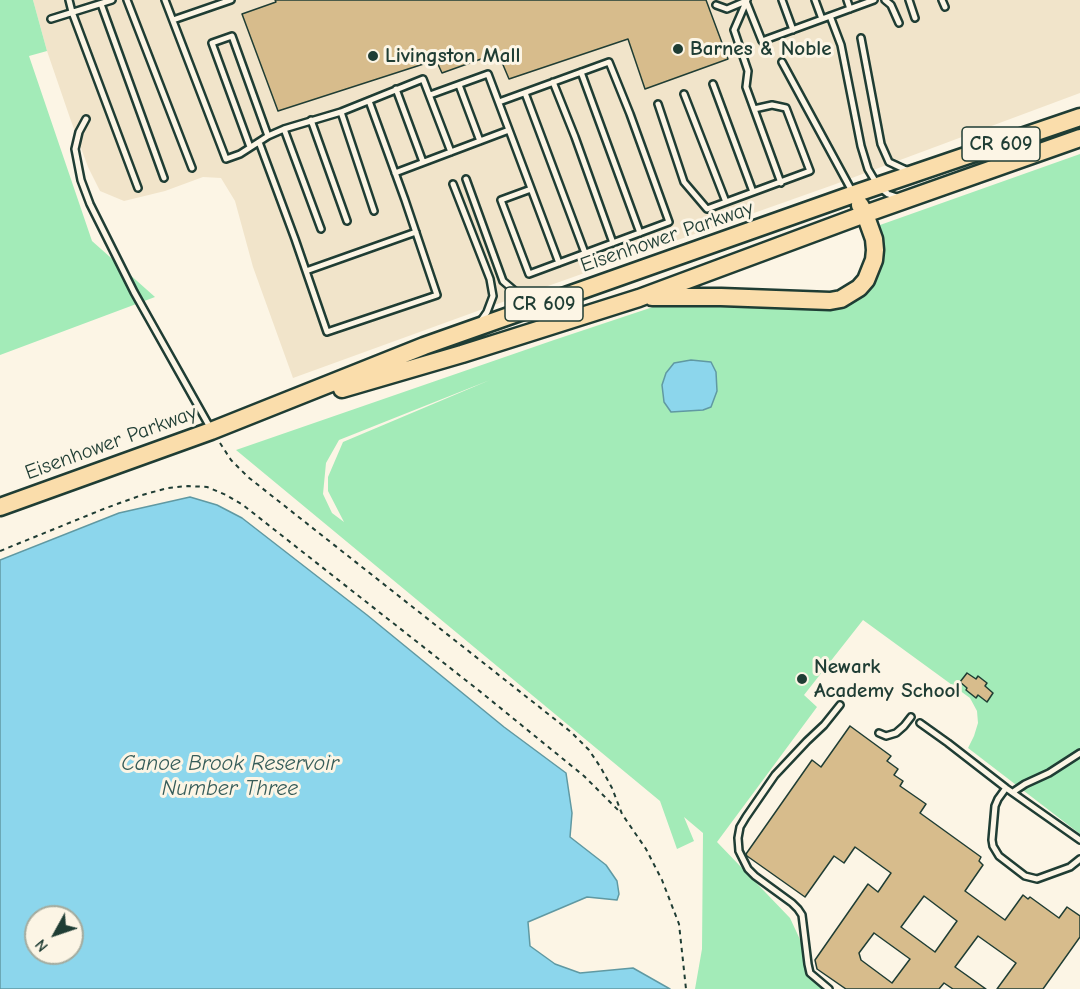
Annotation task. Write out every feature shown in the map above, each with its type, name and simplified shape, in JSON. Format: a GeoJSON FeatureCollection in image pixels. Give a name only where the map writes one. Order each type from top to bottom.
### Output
{"type":"FeatureCollection","features":[{"type":"Feature","properties":{"kind":"main road","name":"Eisenhower Parkway"},"geometry":{"type":"LineString","coordinates":[[0,507],[211,431],[424,346],[1080,117]]}},
{"type":"Feature","properties":{"kind":"main road","name":"Eisenhower Parkway"},"geometry":{"type":"LineString","coordinates":[[238,420],[639,298],[1080,138]]}},
{"type":"Feature","properties":{"kind":"main road"},"geometry":{"type":"LineString","coordinates":[[639,298],[721,297],[830,301],[841,299],[859,288],[866,280],[874,260],[874,239],[866,214],[854,194]]}},
{"type":"Feature","properties":{"kind":"lane"},"geometry":{"type":"LineString","coordinates":[[69,0],[138,188]]}},
{"type":"Feature","properties":{"kind":"lane"},"geometry":{"type":"LineString","coordinates":[[51,19],[112,0]]}},
{"type":"Feature","properties":{"kind":"lane"},"geometry":{"type":"LineString","coordinates":[[128,0],[192,168]]}},
{"type":"Feature","properties":{"kind":"lane"},"geometry":{"type":"LineString","coordinates":[[165,0],[226,159],[240,154],[268,136],[284,129],[341,112],[423,79],[451,152]]}},
{"type":"Feature","properties":{"kind":"lane"},"geometry":{"type":"LineString","coordinates":[[172,20],[231,0]]}},
{"type":"Feature","properties":{"kind":"lane"},"geometry":{"type":"LineString","coordinates":[[782,0],[793,30]]}},
{"type":"Feature","properties":{"kind":"lane"},"geometry":{"type":"LineString","coordinates":[[814,0],[822,19]]}},
{"type":"Feature","properties":{"kind":"lane"},"geometry":{"type":"LineString","coordinates":[[847,0],[850,9]]}},
{"type":"Feature","properties":{"kind":"lane"},"geometry":{"type":"LineString","coordinates":[[747,1],[762,41],[874,0]]}},
{"type":"Feature","properties":{"kind":"lane"},"geometry":{"type":"LineString","coordinates":[[885,0],[891,5],[899,23]]}},
{"type":"Feature","properties":{"kind":"lane"},"geometry":{"type":"LineString","coordinates":[[909,0],[915,18]]}},
{"type":"Feature","properties":{"kind":"lane"},"geometry":{"type":"LineString","coordinates":[[942,0],[945,7]]}},
{"type":"Feature","properties":{"kind":"lane"},"geometry":{"type":"LineString","coordinates":[[716,6],[727,9],[747,1]]}},
{"type":"Feature","properties":{"kind":"lane"},"geometry":{"type":"LineString","coordinates":[[747,1],[734,30],[748,70],[746,87],[781,183]]}},
{"type":"Feature","properties":{"kind":"lane"},"geometry":{"type":"LineString","coordinates":[[101,3],[164,178]]}},
{"type":"Feature","properties":{"kind":"lane"},"geometry":{"type":"LineString","coordinates":[[830,16],[841,45],[868,170],[878,186],[888,194],[905,200]]}},
{"type":"Feature","properties":{"kind":"lane"},"geometry":{"type":"LineString","coordinates":[[250,147],[212,43],[232,36],[268,136]]}},
{"type":"Feature","properties":{"kind":"lane"},"geometry":{"type":"LineString","coordinates":[[861,38],[881,144],[889,162],[904,170],[923,171]]}},
{"type":"Feature","properties":{"kind":"lane"},"geometry":{"type":"LineString","coordinates":[[499,102],[609,62],[669,222],[529,274],[501,200],[531,189]]}},
{"type":"Feature","properties":{"kind":"lane"},"geometry":{"type":"LineString","coordinates":[[782,62],[854,194]]}},
{"type":"Feature","properties":{"kind":"lane"},"geometry":{"type":"LineString","coordinates":[[580,72],[640,233]]}},
{"type":"Feature","properties":{"kind":"lane"},"geometry":{"type":"LineString","coordinates":[[430,95],[488,74],[559,263]]}},
{"type":"Feature","properties":{"kind":"lane"},"geometry":{"type":"LineString","coordinates":[[553,82],[613,243]]}},
{"type":"Feature","properties":{"kind":"lane"},"geometry":{"type":"LineString","coordinates":[[713,84],[753,192]]}},
{"type":"Feature","properties":{"kind":"lane"},"geometry":{"type":"LineString","coordinates":[[459,85],[480,141]]}},
{"type":"Feature","properties":{"kind":"lane"},"geometry":{"type":"LineString","coordinates":[[396,89],[423,162]]}},
{"type":"Feature","properties":{"kind":"lane"},"geometry":{"type":"LineString","coordinates":[[525,93],[585,253]]}},
{"type":"Feature","properties":{"kind":"lane"},"geometry":{"type":"LineString","coordinates":[[684,94],[726,202]]}},
{"type":"Feature","properties":{"kind":"lane"},"geometry":{"type":"LineString","coordinates":[[259,142],[327,332],[437,295],[369,101]]}},
{"type":"Feature","properties":{"kind":"lane"},"geometry":{"type":"LineString","coordinates":[[658,104],[684,182],[707,209],[810,171],[786,108],[772,105],[754,110]]}},
{"type":"Feature","properties":{"kind":"lane"},"geometry":{"type":"LineString","coordinates":[[341,112],[374,211]]}},
{"type":"Feature","properties":{"kind":"lane"},"geometry":{"type":"LineString","coordinates":[[86,119],[79,132],[75,149],[81,180],[90,204],[134,292],[211,431]]}},
{"type":"Feature","properties":{"kind":"lane"},"geometry":{"type":"LineString","coordinates":[[311,120],[347,221]]}},
{"type":"Feature","properties":{"kind":"lane"},"geometry":{"type":"LineString","coordinates":[[284,129],[321,230]]}},
{"type":"Feature","properties":{"kind":"lane"},"geometry":{"type":"LineString","coordinates":[[395,172],[509,130]]}},
{"type":"Feature","properties":{"kind":"lane"},"geometry":{"type":"LineString","coordinates":[[466,179],[503,281],[516,292],[532,299],[549,302]]}},
{"type":"Feature","properties":{"kind":"lane"},"geometry":{"type":"LineString","coordinates":[[453,184],[490,279],[493,296],[487,312],[475,328]]}},
{"type":"Feature","properties":{"kind":"lane"},"geometry":{"type":"LineString","coordinates":[[306,271],[416,232]]}},
{"type":"Feature","properties":{"kind":"lane"},"geometry":{"type":"LineString","coordinates":[[829,989],[810,973],[802,915],[792,903],[754,876],[748,869],[739,850],[738,838],[740,827],[775,775],[824,725],[840,705]]}},
{"type":"Feature","properties":{"kind":"lane"},"geometry":{"type":"LineString","coordinates":[[879,733],[886,736],[896,733],[911,717]]}},
{"type":"Feature","properties":{"kind":"lane"},"geometry":{"type":"LineString","coordinates":[[920,723],[1080,840]]}},
{"type":"Feature","properties":{"kind":"lane"},"geometry":{"type":"LineString","coordinates":[[1013,792],[1080,753]]}},
{"type":"Feature","properties":{"kind":"lane"},"geometry":{"type":"LineString","coordinates":[[1006,788],[995,806],[992,840],[999,856],[1025,876],[1037,879],[1070,867],[1080,859]]}},
{"type":"Feature","properties":{"kind":"path"},"geometry":{"type":"LineString","coordinates":[[211,431],[231,460],[248,477],[571,732],[589,750],[601,768],[622,814]]}},
{"type":"Feature","properties":{"kind":"path"},"geometry":{"type":"LineString","coordinates":[[0,550],[142,495],[168,488],[188,486],[207,488],[226,495],[482,693],[584,776],[622,814],[646,849],[662,880],[679,924],[686,989]]}},
{"type":"Feature","properties":{"kind":"shaded area","name":"Livingston Mall"},"geometry":{"type":"Polygon","coordinates":[[[33,0],[1080,0],[1080,93],[833,185],[293,378],[253,267],[235,201],[221,178],[203,177],[165,191],[124,201],[100,191],[88,167],[70,118],[47,51],[33,0]]]}},
{"type":"Feature","properties":{"kind":"green space"},"geometry":{"type":"Polygon","coordinates":[[[0,0],[33,0],[47,51],[29,56],[92,241],[155,297],[0,355],[0,0]]]}},
{"type":"Feature","properties":{"kind":"green space","name":"Newark Academy School"},"geometry":{"type":"Polygon","coordinates":[[[1080,154],[1080,834],[968,748],[978,723],[977,711],[970,698],[863,620],[804,695],[817,707],[717,842],[790,918],[823,989],[695,989],[702,949],[703,833],[684,817],[694,841],[677,849],[660,801],[236,450],[653,307],[699,304],[828,309],[873,284],[880,225],[1080,154]],[[490,380],[339,440],[326,463],[323,494],[332,513],[344,522],[328,491],[328,477],[343,442],[490,380]]]}},
{"type":"Feature","properties":{"kind":"water"},"geometry":{"type":"Polygon","coordinates":[[[691,360],[711,362],[716,372],[717,391],[711,407],[703,410],[671,412],[664,402],[662,385],[666,373],[674,363],[691,360]]]}},
{"type":"Feature","properties":{"kind":"water","name":"Canoe Brook Reservoir Number Three"},"geometry":{"type":"Polygon","coordinates":[[[190,497],[217,505],[242,518],[367,615],[504,727],[566,773],[572,813],[570,837],[606,865],[617,881],[619,894],[617,900],[587,897],[528,922],[530,946],[555,964],[580,973],[633,968],[670,989],[0,989],[0,560],[119,513],[190,497]]]}},
{"type":"Feature","properties":{"kind":"building","name":"Livingston Mall"},"geometry":{"type":"Polygon","coordinates":[[[275,0],[706,0],[728,59],[645,89],[628,39],[509,79],[498,53],[442,73],[436,60],[278,111],[242,14],[276,2],[275,0]]]}},
{"type":"Feature","properties":{"kind":"building"},"geometry":{"type":"Polygon","coordinates":[[[967,673],[976,679],[978,676],[987,683],[985,686],[993,693],[987,702],[978,695],[976,698],[960,682],[967,673]]]}},
{"type":"Feature","properties":{"kind":"building"},"geometry":{"type":"Polygon","coordinates":[[[850,726],[891,756],[887,761],[898,769],[894,775],[903,781],[900,786],[926,804],[920,813],[981,857],[979,861],[983,865],[965,891],[1005,920],[1023,895],[1028,899],[1030,897],[1059,918],[1067,907],[1080,916],[1080,937],[1043,989],[997,989],[1016,963],[978,936],[955,967],[986,989],[953,989],[944,983],[939,989],[846,989],[817,969],[815,960],[868,884],[878,892],[891,873],[855,847],[844,863],[834,856],[805,897],[746,854],[812,760],[821,767],[850,726]],[[924,896],[901,927],[935,952],[957,921],[924,896]],[[874,933],[859,953],[861,960],[892,983],[910,959],[874,933]]]}},
{"type":"Feature","properties":{"kind":"place","name":"Barnes & Noble"},"geometry":{"type":"Point","coordinates":[678,49]}},
{"type":"Feature","properties":{"kind":"place","name":"Livingston Mall"},"geometry":{"type":"Point","coordinates":[373,56]}},
{"type":"Feature","properties":{"kind":"place","name":"Newark Academy School"},"geometry":{"type":"Point","coordinates":[802,679]}}]}
